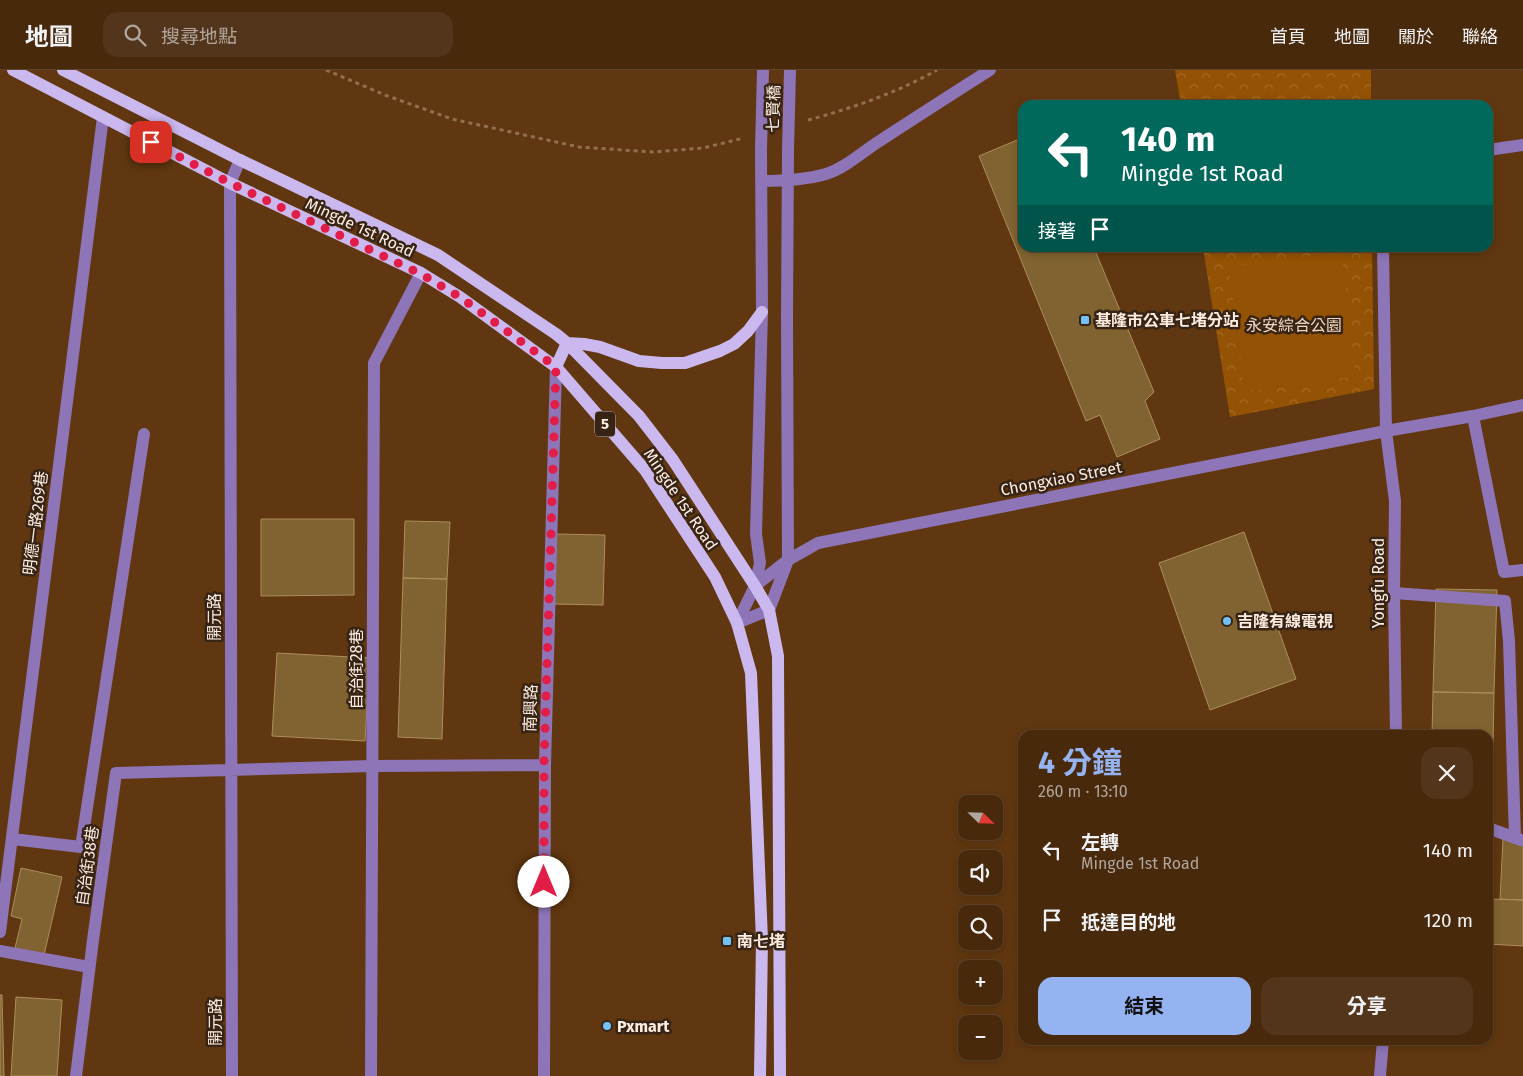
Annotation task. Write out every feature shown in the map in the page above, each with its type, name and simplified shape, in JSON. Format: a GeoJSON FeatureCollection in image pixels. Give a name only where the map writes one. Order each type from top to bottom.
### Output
{"type":"FeatureCollection","features":[{"type":"Feature","properties":{"kind":"main road","name":"Mingde 1st Road"},"geometry":{"type":"LineString","coordinates":[[13,70],[230,183],[421,274],[460,297],[556,367],[645,470],[715,577],[737,623],[751,673],[762,940],[760,1076]]}},
{"type":"Feature","properties":{"kind":"main road","name":"Mingde 1st Road"},"geometry":{"type":"LineString","coordinates":[[63,70],[240,160],[438,255],[567,343],[640,416],[673,460],[769,610],[778,656],[780,1076]]}},
{"type":"Feature","properties":{"kind":"main road"},"geometry":{"type":"LineString","coordinates":[[567,343],[600,347],[640,360],[662,363],[685,363],[734,344],[748,331],[762,312]]}},
{"type":"Feature","properties":{"kind":"main road","name":"南興路"},"geometry":{"type":"LineString","coordinates":[[556,367],[567,343]]}},
{"type":"Feature","properties":{"kind":"street","name":"七賢橋"},"geometry":{"type":"LineString","coordinates":[[755,586],[760,563],[756,534],[762,312],[761,149],[763,70]]}},
{"type":"Feature","properties":{"kind":"street","name":"七賢橋"},"geometry":{"type":"LineString","coordinates":[[788,560],[787,338],[790,70]]}},
{"type":"Feature","properties":{"kind":"street"},"geometry":{"type":"LineString","coordinates":[[761,181],[788,181],[827,174],[846,165],[874,144],[990,70]]}},
{"type":"Feature","properties":{"kind":"street","name":"明德一路269巷"},"geometry":{"type":"LineString","coordinates":[[0,932],[103,117]]}},
{"type":"Feature","properties":{"kind":"street"},"geometry":{"type":"LineString","coordinates":[[1493,149],[1523,145]]}},
{"type":"Feature","properties":{"kind":"street","name":"開元路"},"geometry":{"type":"LineString","coordinates":[[232,1076],[230,183],[240,160]]}},
{"type":"Feature","properties":{"kind":"street","name":"Yongfu Road"},"geometry":{"type":"LineString","coordinates":[[1383,252],[1386,431],[1395,501],[1396,730]]}},
{"type":"Feature","properties":{"kind":"street","name":"自治街28巷"},"geometry":{"type":"LineString","coordinates":[[371,1076],[374,363],[421,274]]}},
{"type":"Feature","properties":{"kind":"street","name":"南興路"},"geometry":{"type":"LineString","coordinates":[[544,1076],[544,765],[556,367]]}},
{"type":"Feature","properties":{"kind":"street","name":"Chongxiao Street"},"geometry":{"type":"LineString","coordinates":[[755,586],[788,560],[818,543],[1523,405]]}},
{"type":"Feature","properties":{"kind":"street"},"geometry":{"type":"LineString","coordinates":[[1473,416],[1504,572],[1523,570]]}},
{"type":"Feature","properties":{"kind":"street"},"geometry":{"type":"LineString","coordinates":[[12,839],[81,847],[144,434]]}},
{"type":"Feature","properties":{"kind":"street"},"geometry":{"type":"LineString","coordinates":[[737,623],[769,610],[788,560]]}},
{"type":"Feature","properties":{"kind":"street"},"geometry":{"type":"LineString","coordinates":[[737,623],[755,586]]}},
{"type":"Feature","properties":{"kind":"street"},"geometry":{"type":"LineString","coordinates":[[1394,593],[1505,600],[1509,641],[1519,840],[1493,830]]}},
{"type":"Feature","properties":{"kind":"street"},"geometry":{"type":"LineString","coordinates":[[230,770],[372,766],[544,765]]}},
{"type":"Feature","properties":{"kind":"street","name":"自治街38巷"},"geometry":{"type":"LineString","coordinates":[[76,1076],[116,774],[230,770]]}},
{"type":"Feature","properties":{"kind":"street"},"geometry":{"type":"LineString","coordinates":[[0,951],[89,967]]}},
{"type":"Feature","properties":{"kind":"street"},"geometry":{"type":"LineString","coordinates":[[1380,1076],[1382,1045]]}},
{"type":"Feature","properties":{"kind":"path"},"geometry":{"type":"LineString","coordinates":[[326,70],[385,95],[452,119],[579,147],[653,152],[703,148],[751,136]]}},
{"type":"Feature","properties":{"kind":"path"},"geometry":{"type":"LineString","coordinates":[[807,120],[865,103],[917,81],[937,70]]}},
{"type":"Feature","properties":{"kind":"green space"},"geometry":{"type":"Polygon","coordinates":[[[1175,70],[1371,70],[1371,100],[1180,100],[1175,70]]]}},
{"type":"Feature","properties":{"kind":"green space","name":"永安綜合公園"},"geometry":{"type":"Polygon","coordinates":[[[1204,252],[1372,252],[1374,389],[1230,417],[1204,252]]]}},
{"type":"Feature","properties":{"kind":"green space"},"geometry":{"type":"Polygon","coordinates":[[[1341,252],[1356,376],[1245,392],[1229,267],[1341,252]]]}},
{"type":"Feature","properties":{"kind":"building","name":"基隆市公車七堵分站"},"geometry":{"type":"Polygon","coordinates":[[[1018,140],[1018,252],[1096,252],[1154,392],[1145,401],[1160,439],[1117,457],[1100,415],[1086,421],[979,156],[1018,140]]]}},
{"type":"Feature","properties":{"kind":"building"},"geometry":{"type":"Polygon","coordinates":[[[261,519],[354,519],[354,595],[261,596],[261,519]]]}},
{"type":"Feature","properties":{"kind":"building"},"geometry":{"type":"Polygon","coordinates":[[[405,521],[450,522],[447,579],[403,578],[405,521]]]}},
{"type":"Feature","properties":{"kind":"building","name":"吉隆有線電視"},"geometry":{"type":"Polygon","coordinates":[[[1244,532],[1296,679],[1210,710],[1159,563],[1244,532]]]}},
{"type":"Feature","properties":{"kind":"building"},"geometry":{"type":"Polygon","coordinates":[[[556,534],[605,535],[603,605],[554,604],[556,534]]]}},
{"type":"Feature","properties":{"kind":"building"},"geometry":{"type":"Polygon","coordinates":[[[403,578],[447,579],[442,739],[398,737],[403,578]]]}},
{"type":"Feature","properties":{"kind":"building"},"geometry":{"type":"Polygon","coordinates":[[[1436,589],[1497,590],[1494,693],[1433,692],[1436,589]]]}},
{"type":"Feature","properties":{"kind":"building"},"geometry":{"type":"Polygon","coordinates":[[[277,653],[370,658],[365,741],[272,736],[277,653]]]}},
{"type":"Feature","properties":{"kind":"building"},"geometry":{"type":"Polygon","coordinates":[[[1433,692],[1494,693],[1493,744],[1493,730],[1432,730],[1433,692]]]}},
{"type":"Feature","properties":{"kind":"building"},"geometry":{"type":"Polygon","coordinates":[[[1503,839],[1523,840],[1523,900],[1500,899],[1503,839]]]}},
{"type":"Feature","properties":{"kind":"building"},"geometry":{"type":"Polygon","coordinates":[[[21,868],[62,877],[44,955],[15,948],[22,919],[11,916],[21,868]]]}},
{"type":"Feature","properties":{"kind":"building"},"geometry":{"type":"Polygon","coordinates":[[[1493,899],[1523,900],[1523,946],[1493,944],[1493,899]]]}},
{"type":"Feature","properties":{"kind":"building"},"geometry":{"type":"Polygon","coordinates":[[[0,995],[2,995],[4,1076],[0,1076],[0,995]]]}},
{"type":"Feature","properties":{"kind":"building"},"geometry":{"type":"Polygon","coordinates":[[[16,997],[62,1000],[57,1076],[11,1076],[16,997]]]}},
{"type":"Feature","properties":{"kind":"place","name":"基隆市公車七堵分站"},"geometry":{"type":"Point","coordinates":[1085,320]}},
{"type":"Feature","properties":{"kind":"place","name":"吉隆有線電視"},"geometry":{"type":"Point","coordinates":[1227,621]}},
{"type":"Feature","properties":{"kind":"place","name":"南七堵"},"geometry":{"type":"Point","coordinates":[727,941]}},
{"type":"Feature","properties":{"kind":"place","name":"Pxmart"},"geometry":{"type":"Point","coordinates":[607,1026]}},
{"type":"Feature","properties":{"kind":"route"},"geometry":{"type":"LineString","coordinates":[[151,142],[230,183],[421,274],[460,297],[556,367],[544,765],[544,882]]}}]}
